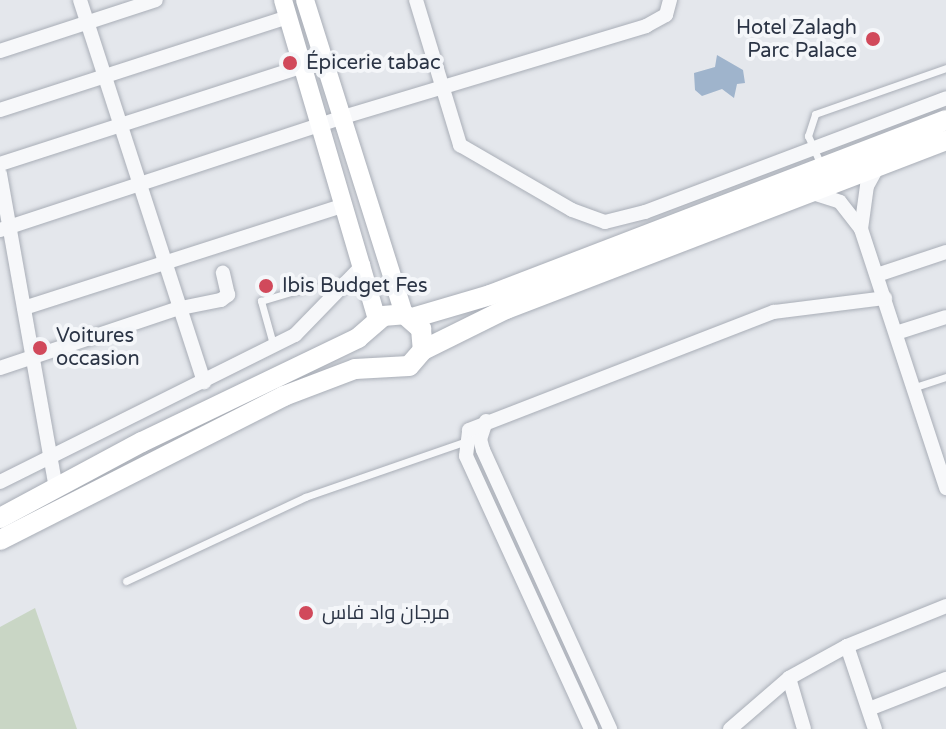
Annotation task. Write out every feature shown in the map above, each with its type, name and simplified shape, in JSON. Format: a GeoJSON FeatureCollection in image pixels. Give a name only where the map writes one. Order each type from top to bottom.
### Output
{"type":"FeatureCollection","features":[{"type":"Feature","properties":{"kind":"main road"},"geometry":{"type":"LineString","coordinates":[[0,518],[373,325],[490,295],[818,158],[946,120]]}},
{"type":"Feature","properties":{"kind":"main road"},"geometry":{"type":"LineString","coordinates":[[0,540],[284,396],[333,376],[380,365],[409,366],[423,350],[506,309],[946,140]]}},
{"type":"Feature","properties":{"kind":"main road"},"geometry":{"type":"LineString","coordinates":[[408,316],[424,336],[423,350]]}},
{"type":"Feature","properties":{"kind":"main road"},"geometry":{"type":"LineString","coordinates":[[373,325],[370,354],[380,365]]}},
{"type":"Feature","properties":{"kind":"street"},"geometry":{"type":"LineString","coordinates":[[80,0],[176,309],[204,382]]}},
{"type":"Feature","properties":{"kind":"street"},"geometry":{"type":"LineString","coordinates":[[0,51],[156,0]]}},
{"type":"Feature","properties":{"kind":"street"},"geometry":{"type":"LineString","coordinates":[[305,0],[340,118],[408,316]]}},
{"type":"Feature","properties":{"kind":"street"},"geometry":{"type":"LineString","coordinates":[[416,0],[460,145],[473,157],[572,210],[605,222],[818,158],[946,98]]}},
{"type":"Feature","properties":{"kind":"street"},"geometry":{"type":"LineString","coordinates":[[4,228],[340,118],[646,26],[666,15],[670,0]]}},
{"type":"Feature","properties":{"kind":"street"},"geometry":{"type":"LineString","coordinates":[[0,110],[285,8],[363,265],[373,325]]}},
{"type":"Feature","properties":{"kind":"street"},"geometry":{"type":"LineString","coordinates":[[0,164],[303,66]]}},
{"type":"Feature","properties":{"kind":"street"},"geometry":{"type":"LineString","coordinates":[[861,229],[867,186],[879,165]]}},
{"type":"Feature","properties":{"kind":"street"},"geometry":{"type":"LineString","coordinates":[[0,174],[4,228],[24,308],[48,458],[56,488]]}},
{"type":"Feature","properties":{"kind":"street"},"geometry":{"type":"LineString","coordinates":[[801,195],[835,198],[861,229],[946,488]]}},
{"type":"Feature","properties":{"kind":"street"},"geometry":{"type":"LineString","coordinates":[[24,308],[345,205]]}},
{"type":"Feature","properties":{"kind":"street"},"geometry":{"type":"LineString","coordinates":[[877,275],[946,252]]}},
{"type":"Feature","properties":{"kind":"street"},"geometry":{"type":"LineString","coordinates":[[0,482],[305,329],[341,284],[363,265]]}},
{"type":"Feature","properties":{"kind":"street"},"geometry":{"type":"LineString","coordinates":[[0,368],[32,355],[228,295],[223,273]]}},
{"type":"Feature","properties":{"kind":"street"},"geometry":{"type":"LineString","coordinates":[[591,729],[466,456],[464,442],[472,426],[774,312],[885,298]]}},
{"type":"Feature","properties":{"kind":"street"},"geometry":{"type":"LineString","coordinates":[[896,333],[946,317]]}},
{"type":"Feature","properties":{"kind":"street"},"geometry":{"type":"LineString","coordinates":[[486,421],[480,439],[483,450],[610,729]]}},
{"type":"Feature","properties":{"kind":"street"},"geometry":{"type":"LineString","coordinates":[[730,729],[789,678],[847,646],[946,606]]}},
{"type":"Feature","properties":{"kind":"street"},"geometry":{"type":"LineString","coordinates":[[847,646],[875,729]]}},
{"type":"Feature","properties":{"kind":"street"},"geometry":{"type":"LineString","coordinates":[[789,678],[804,729]]}},
{"type":"Feature","properties":{"kind":"street"},"geometry":{"type":"LineString","coordinates":[[869,709],[946,679]]}},
{"type":"Feature","properties":{"kind":"lane"},"geometry":{"type":"LineString","coordinates":[[818,158],[807,128],[815,114],[946,68]]}},
{"type":"Feature","properties":{"kind":"lane"},"geometry":{"type":"LineString","coordinates":[[274,347],[261,301],[314,285]]}},
{"type":"Feature","properties":{"kind":"lane"},"geometry":{"type":"LineString","coordinates":[[915,387],[946,377]]}},
{"type":"Feature","properties":{"kind":"lane"},"geometry":{"type":"LineString","coordinates":[[126,581],[305,497],[464,442]]}},
{"type":"Feature","properties":{"kind":"green space"},"geometry":{"type":"Polygon","coordinates":[[[35,608],[77,729],[0,729],[0,627],[35,608]]]}},
{"type":"Feature","properties":{"kind":"water"},"geometry":{"type":"Polygon","coordinates":[[[717,55],[743,70],[745,83],[737,84],[734,98],[722,89],[702,96],[695,90],[694,73],[715,67],[717,55]]]}},
{"type":"Feature","properties":{"kind":"place","name":"Hotel Zalagh Parc Palace"},"geometry":{"type":"Point","coordinates":[873,39]}},
{"type":"Feature","properties":{"kind":"place","name":"Épicerie tabac"},"geometry":{"type":"Point","coordinates":[290,63]}},
{"type":"Feature","properties":{"kind":"place","name":"Ibis Budget Fes"},"geometry":{"type":"Point","coordinates":[266,286]}},
{"type":"Feature","properties":{"kind":"place","name":"Voitures occasion"},"geometry":{"type":"Point","coordinates":[40,348]}},
{"type":"Feature","properties":{"kind":"place","name":"مرجان واد فاس"},"geometry":{"type":"Point","coordinates":[306,613]}}]}
